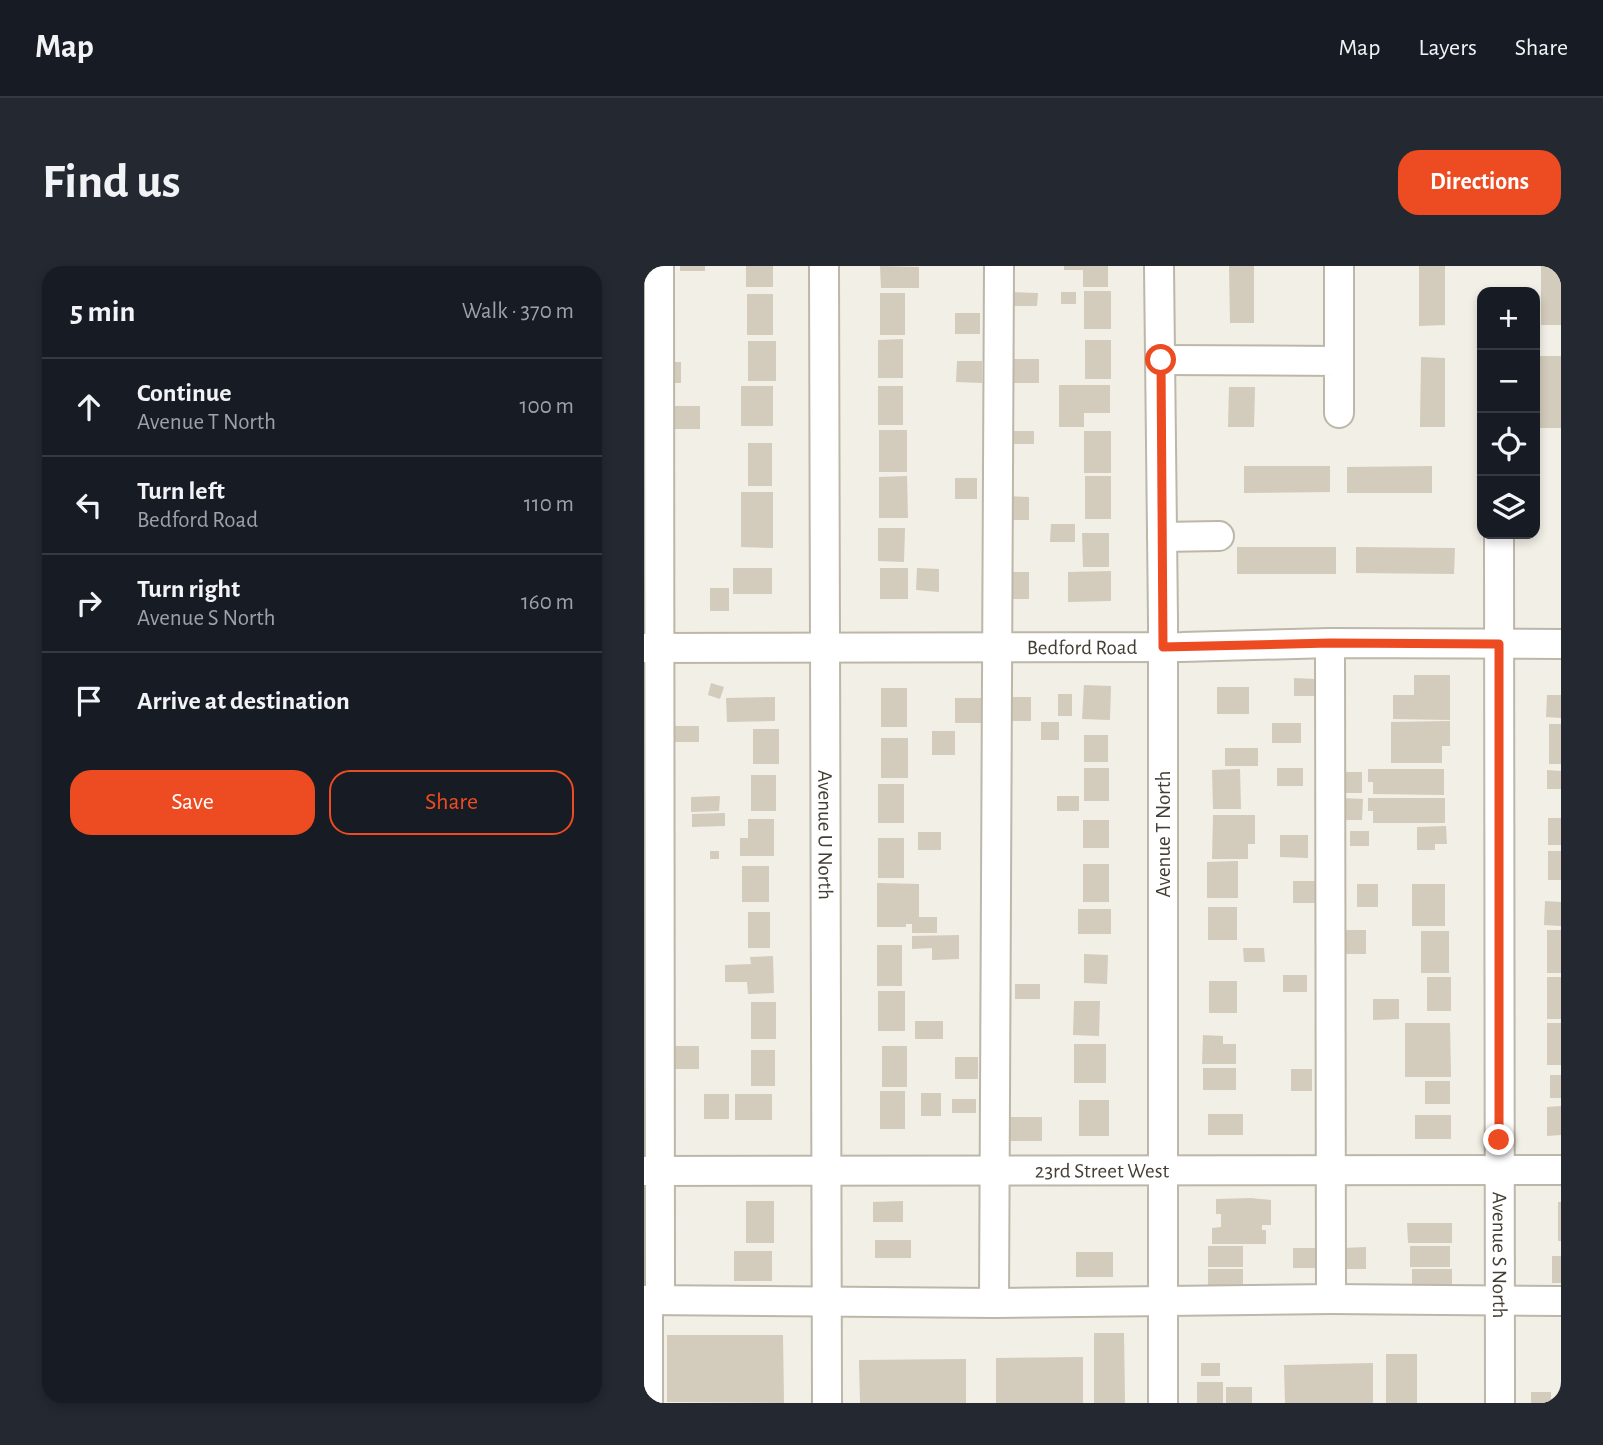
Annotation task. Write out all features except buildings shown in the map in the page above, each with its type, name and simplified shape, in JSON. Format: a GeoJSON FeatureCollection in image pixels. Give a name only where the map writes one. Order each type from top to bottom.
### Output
{"type":"FeatureCollection","features":[{"type":"Feature","properties":{"kind":"street"},"geometry":{"type":"LineString","coordinates":[[648,1403],[651,1300],[652,648],[659,266]]}},
{"type":"Feature","properties":{"kind":"street","name":"Avenue U North"},"geometry":{"type":"LineString","coordinates":[[824,266],[827,1403]]}},
{"type":"Feature","properties":{"kind":"street"},"geometry":{"type":"LineString","coordinates":[[995,1303],[999,266]]}},
{"type":"Feature","properties":{"kind":"street","name":"Avenue T North"},"geometry":{"type":"LineString","coordinates":[[1159,266],[1163,647],[1163,1403]]}},
{"type":"Feature","properties":{"kind":"street"},"geometry":{"type":"LineString","coordinates":[[1339,266],[1339,413]]}},
{"type":"Feature","properties":{"kind":"street"},"geometry":{"type":"LineString","coordinates":[[1161,360],[1339,361]]}},
{"type":"Feature","properties":{"kind":"street"},"geometry":{"type":"LineString","coordinates":[[1162,537],[1219,537]]}},
{"type":"Feature","properties":{"kind":"street","name":"Avenue S North"},"geometry":{"type":"LineString","coordinates":[[1499,539],[1500,1403]]}},
{"type":"Feature","properties":{"kind":"street"},"geometry":{"type":"LineString","coordinates":[[1330,643],[1331,1299]]}},
{"type":"Feature","properties":{"kind":"street","name":"Bedford Road"},"geometry":{"type":"LineString","coordinates":[[652,648],[1561,644]]}},
{"type":"Feature","properties":{"kind":"street","name":"23rd Street West"},"geometry":{"type":"LineString","coordinates":[[651,1171],[1561,1171]]}},
{"type":"Feature","properties":{"kind":"street"},"geometry":{"type":"LineString","coordinates":[[651,1300],[995,1303],[1331,1299],[1561,1301]]}},
{"type":"Feature","properties":{"kind":"route"},"geometry":{"type":"LineString","coordinates":[[1161,360],[1163,647],[1330,643],[1499,644],[1499,1140]]}}]}
